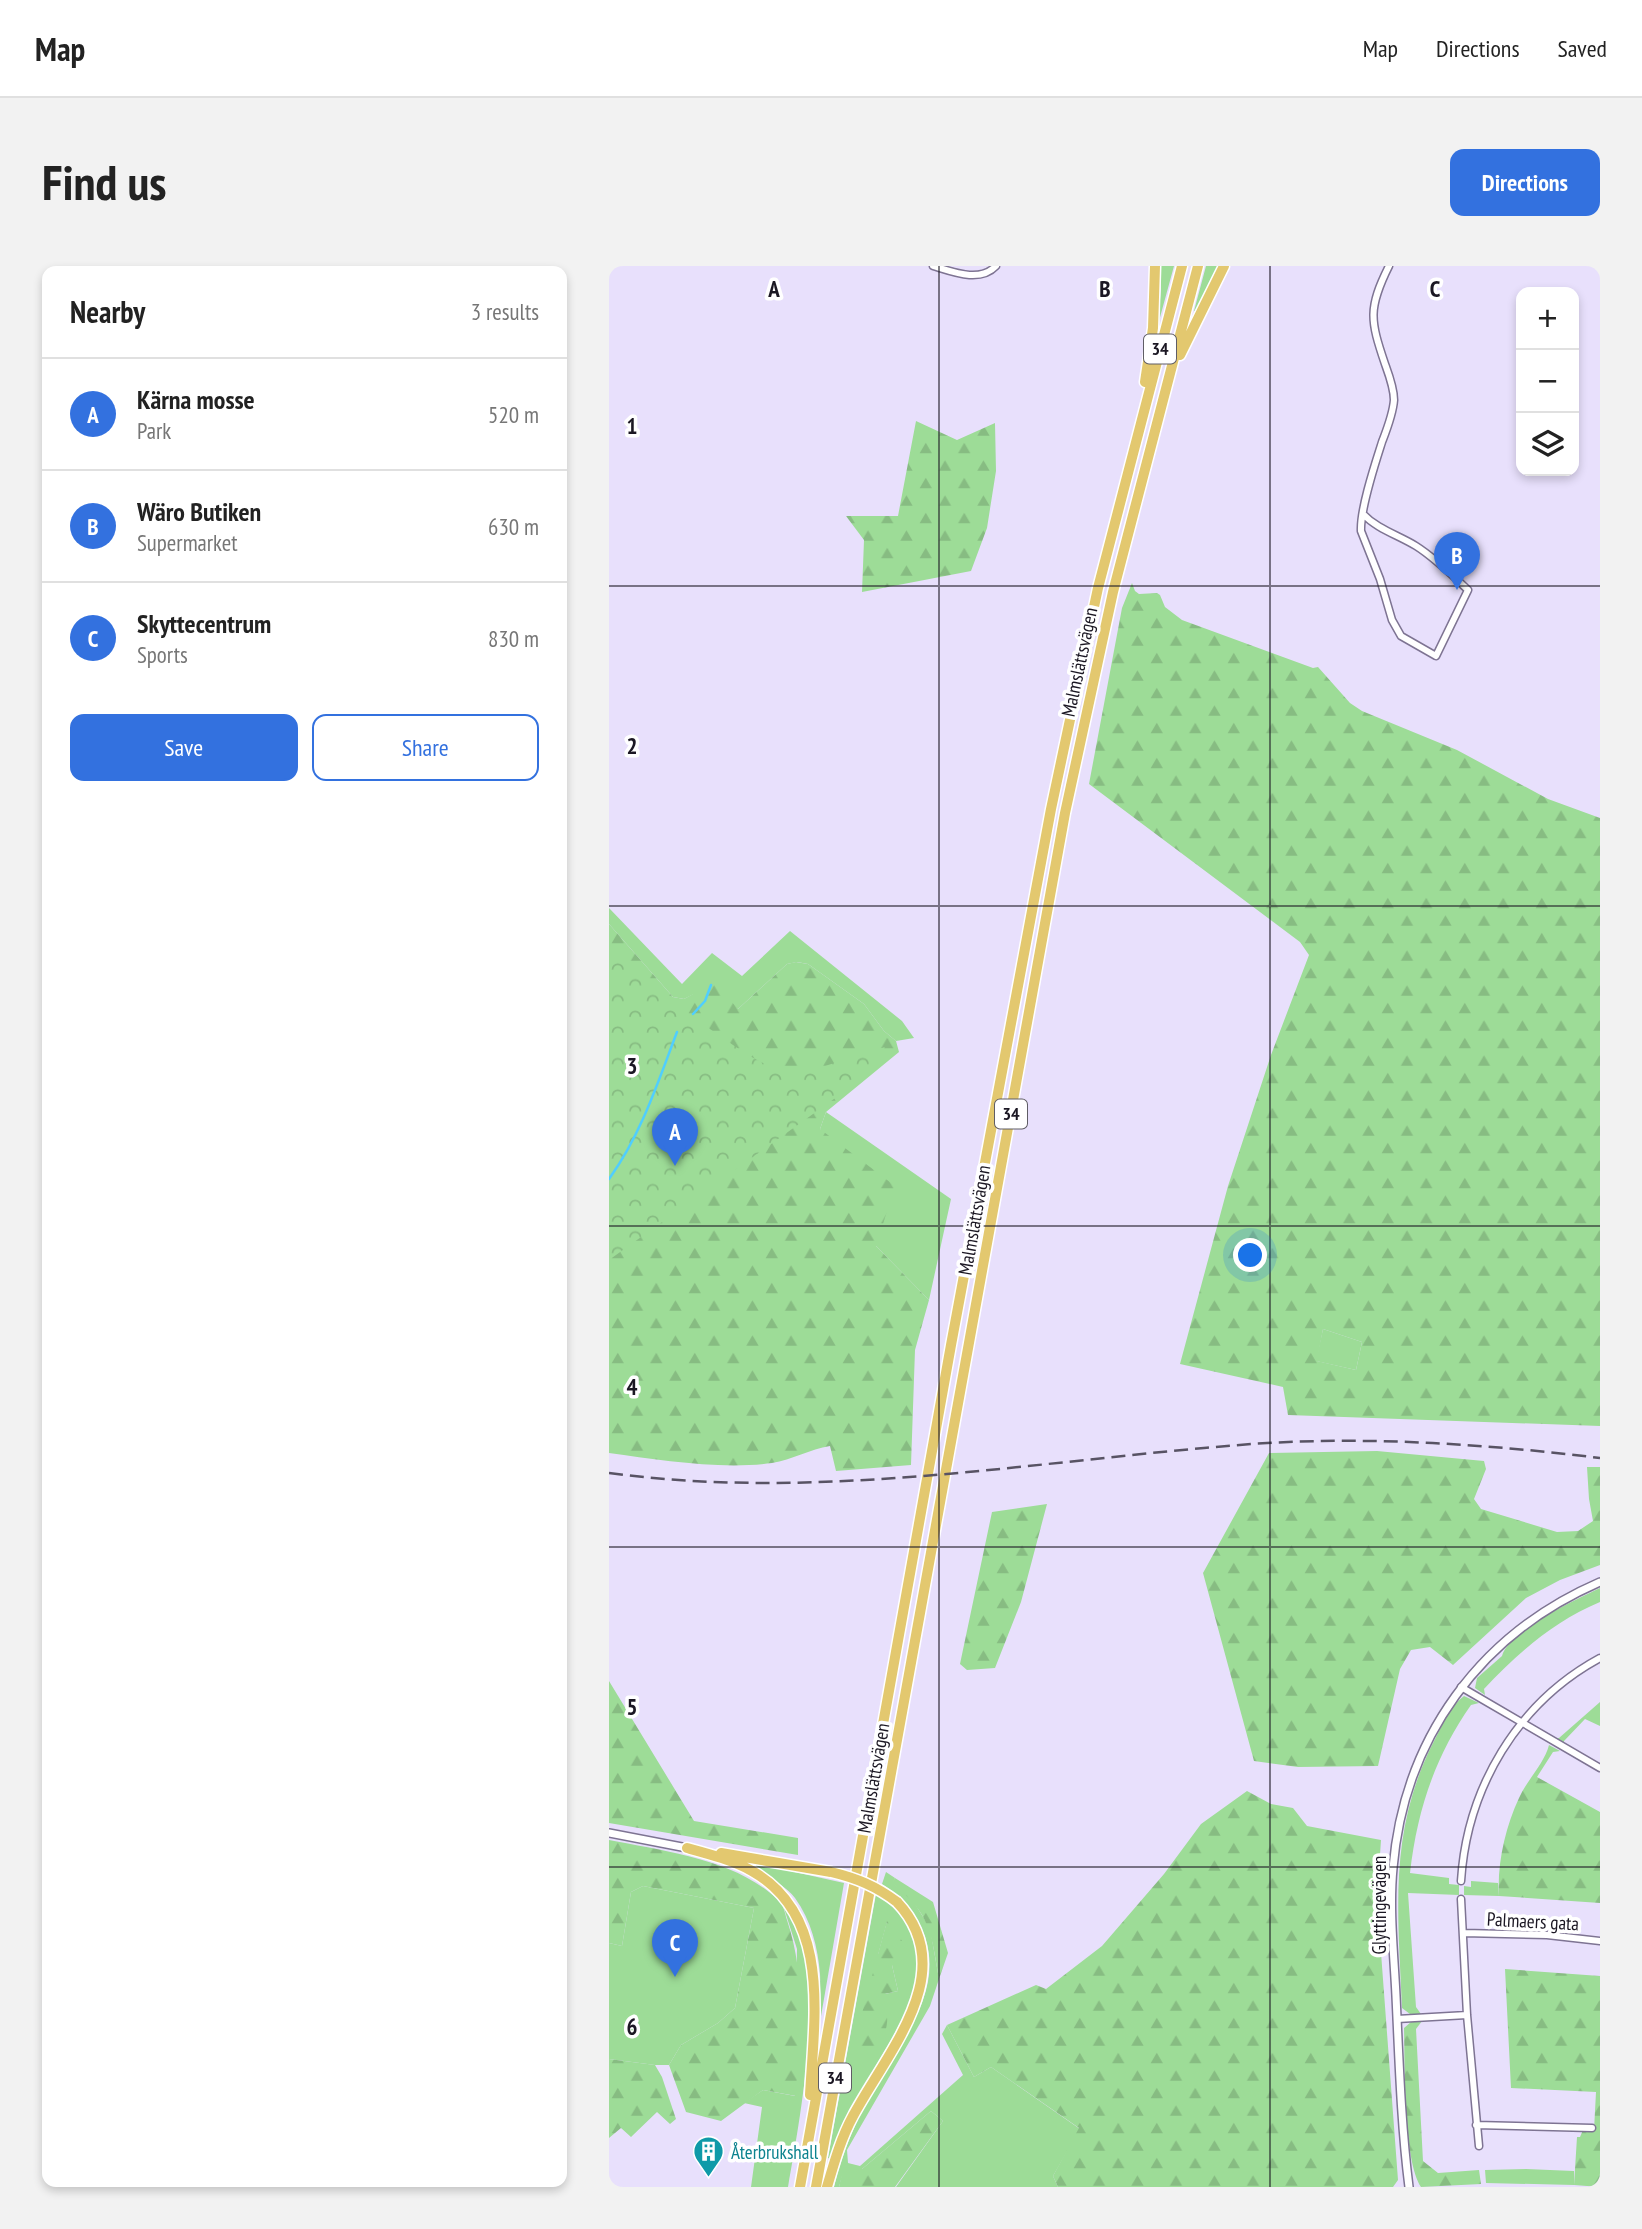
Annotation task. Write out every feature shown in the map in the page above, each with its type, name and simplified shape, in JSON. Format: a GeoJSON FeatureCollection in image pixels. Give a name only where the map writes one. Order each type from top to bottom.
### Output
{"type":"FeatureCollection","features":[{"type":"Feature","properties":{"kind":"highway"},"geometry":{"type":"LineString","coordinates":[[1138,433],[1153,328],[1155,266]]}},
{"type":"Feature","properties":{"kind":"highway","name":"Malmslättsvägen"},"geometry":{"type":"LineString","coordinates":[[800,2187],[951,1345],[1051,809],[1086,640],[1182,266]]}},
{"type":"Feature","properties":{"kind":"highway","name":"Malmslättsvägen"},"geometry":{"type":"LineString","coordinates":[[816,2187],[1065,813],[1113,592],[1198,266]]}},
{"type":"Feature","properties":{"kind":"highway"},"geometry":{"type":"LineString","coordinates":[[1167,383],[1224,266]]}},
{"type":"Feature","properties":{"kind":"highway"},"geometry":{"type":"LineString","coordinates":[[687,1848],[754,1872],[781,1893],[800,1919],[807,1937],[814,1978],[808,2141]]}},
{"type":"Feature","properties":{"kind":"highway"},"geometry":{"type":"LineString","coordinates":[[687,1848],[859,1879],[880,1889],[897,1902],[913,1923],[923,1952],[920,1993],[898,2038],[851,2120],[827,2187]]}},
{"type":"Feature","properties":{"kind":"street"},"geometry":{"type":"LineString","coordinates":[[933,266],[978,276],[996,266]]}},
{"type":"Feature","properties":{"kind":"street"},"geometry":{"type":"LineString","coordinates":[[1363,514],[1376,526],[1414,545],[1439,562],[1468,590],[1436,656],[1401,636],[1392,620],[1360,524],[1394,401],[1392,385],[1373,326],[1374,303],[1389,266]]}},
{"type":"Feature","properties":{"kind":"street","name":"Glyttingevägen"},"geometry":{"type":"LineString","coordinates":[[1409,2187],[1397,2018],[1392,1872],[1398,1825],[1417,1764],[1437,1723],[1461,1687],[1483,1662],[1520,1628],[1578,1592],[1600,1582]]}},
{"type":"Feature","properties":{"kind":"street"},"geometry":{"type":"LineString","coordinates":[[1461,1881],[1466,1837],[1481,1789],[1500,1752],[1521,1723],[1561,1683],[1600,1658]]}},
{"type":"Feature","properties":{"kind":"street"},"geometry":{"type":"LineString","coordinates":[[1461,1687],[1600,1768]]}},
{"type":"Feature","properties":{"kind":"street"},"geometry":{"type":"LineString","coordinates":[[609,1833],[687,1848]]}},
{"type":"Feature","properties":{"kind":"street","name":"Palmaers gata"},"geometry":{"type":"LineString","coordinates":[[1461,1899],[1467,2015],[1479,2146]]}},
{"type":"Feature","properties":{"kind":"street","name":"Palmaers gata"},"geometry":{"type":"LineString","coordinates":[[1464,1933],[1547,1935],[1600,1941]]}},
{"type":"Feature","properties":{"kind":"street"},"geometry":{"type":"LineString","coordinates":[[1397,2018],[1467,2015]]}},
{"type":"Feature","properties":{"kind":"street"},"geometry":{"type":"LineString","coordinates":[[1476,2125],[1592,2128]]}},
{"type":"Feature","properties":{"kind":"green space"},"geometry":{"type":"Polygon","coordinates":[[[1160,266],[1174,266],[1158,321],[1161,289],[1160,266]]]}},
{"type":"Feature","properties":{"kind":"green space"},"geometry":{"type":"Polygon","coordinates":[[[1206,266],[1220,266],[1196,312],[1194,311],[1206,266]]]}},
{"type":"Feature","properties":{"kind":"green space"},"geometry":{"type":"Polygon","coordinates":[[[916,421],[957,440],[995,423],[996,471],[987,528],[971,571],[862,592],[864,540],[846,516],[898,516],[916,421]]]}},
{"type":"Feature","properties":{"kind":"green space"},"geometry":{"type":"Polygon","coordinates":[[[1132,583],[1139,594],[1157,593],[1165,607],[1182,620],[1313,668],[1318,667],[1350,703],[1362,711],[1457,750],[1548,799],[1600,818],[1600,1426],[1288,1415],[1283,1387],[1180,1364],[1228,1186],[1271,1055],[1309,955],[1300,942],[1089,784],[1122,608],[1132,583]],[[1323,1329],[1317,1361],[1356,1370],[1362,1342],[1323,1329]]]}},
{"type":"Feature","properties":{"kind":"green space"},"geometry":{"type":"Polygon","coordinates":[[[609,908],[682,984],[712,953],[742,976],[790,931],[902,1021],[914,1038],[896,1041],[884,1031],[864,1004],[808,964],[797,962],[787,964],[738,1009],[694,994],[684,999],[673,997],[609,924],[609,908]]]}},
{"type":"Feature","properties":{"kind":"green space"},"geometry":{"type":"Polygon","coordinates":[[[609,924],[673,997],[684,999],[715,982],[738,1009],[787,964],[808,964],[864,1004],[884,1031],[896,1041],[899,1052],[826,1112],[820,1129],[895,1186],[876,1246],[929,1300],[915,1350],[911,1465],[836,1471],[830,1446],[779,1462],[752,1465],[691,1463],[609,1453],[609,924]]]}},
{"type":"Feature","properties":{"kind":"green space"},"geometry":{"type":"Polygon","coordinates":[[[609,944],[671,1002],[746,1054],[776,1070],[806,1072],[885,1047],[887,1061],[609,1260],[609,944]]]}},
{"type":"Feature","properties":{"kind":"green space"},"geometry":{"type":"Polygon","coordinates":[[[826,1112],[951,1199],[929,1300],[876,1246],[820,1129],[826,1112]]]}},
{"type":"Feature","properties":{"kind":"green space"},"geometry":{"type":"Polygon","coordinates":[[[1323,1329],[1362,1342],[1356,1370],[1316,1361],[1323,1329]]]}},
{"type":"Feature","properties":{"kind":"green space"},"geometry":{"type":"Polygon","coordinates":[[[1377,1451],[1484,1461],[1486,1469],[1474,1499],[1481,1509],[1557,1532],[1578,1531],[1593,1521],[1587,1467],[1600,1467],[1600,1565],[1560,1580],[1526,1598],[1453,1665],[1430,1647],[1411,1650],[1400,1669],[1378,1766],[1298,1767],[1254,1761],[1203,1573],[1269,1453],[1377,1451]]]}},
{"type":"Feature","properties":{"kind":"green space"},"geometry":{"type":"Polygon","coordinates":[[[1047,1504],[1021,1602],[995,1668],[967,1670],[960,1664],[992,1512],[1047,1504]]]}},
{"type":"Feature","properties":{"kind":"green space"},"geometry":{"type":"Polygon","coordinates":[[[1600,1588],[1600,1602],[1537,1639],[1484,1689],[1485,1695],[1475,1688],[1477,1678],[1502,1656],[1517,1636],[1545,1617],[1600,1588]]]}},
{"type":"Feature","properties":{"kind":"green space"},"geometry":{"type":"Polygon","coordinates":[[[609,1681],[694,1821],[798,1838],[798,1855],[609,1823],[609,1681]]]}},
{"type":"Feature","properties":{"kind":"green space"},"geometry":{"type":"Polygon","coordinates":[[[1464,1696],[1479,1703],[1471,1705],[1458,1724],[1438,1764],[1417,1828],[1410,1873],[1449,1878],[1449,1884],[1459,1885],[1459,1895],[1408,1893],[1416,2007],[1421,2014],[1410,2014],[1402,2008],[1399,1938],[1399,1872],[1403,1839],[1419,1774],[1447,1717],[1464,1696]]]}},
{"type":"Feature","properties":{"kind":"green space"},"geometry":{"type":"Polygon","coordinates":[[[1600,1702],[1600,1726],[1585,1719],[1564,1741],[1564,1746],[1554,1739],[1559,1738],[1600,1702]]]}},
{"type":"Feature","properties":{"kind":"green space"},"geometry":{"type":"Polygon","coordinates":[[[1549,1745],[1560,1751],[1553,1752],[1537,1777],[1600,1812],[1600,1903],[1499,1896],[1501,1859],[1510,1821],[1522,1791],[1549,1745]]]}},
{"type":"Feature","properties":{"kind":"green space"},"geometry":{"type":"Polygon","coordinates":[[[1247,1791],[1271,1804],[1293,1808],[1307,1826],[1381,1840],[1377,1899],[1398,2180],[1393,2187],[1058,2187],[1053,2176],[1079,2128],[991,2067],[974,2077],[947,2025],[1036,1985],[1046,1989],[1102,1946],[1164,1874],[1201,1824],[1247,1791]]]}},
{"type":"Feature","properties":{"kind":"green space"},"geometry":{"type":"Polygon","coordinates":[[[609,1840],[676,1853],[721,1866],[762,1887],[781,1903],[793,1942],[799,1986],[800,2029],[796,2096],[763,2090],[721,2121],[686,2112],[669,2065],[681,2045],[718,2023],[735,2008],[754,1908],[643,1886],[631,1892],[622,1946],[609,1943],[609,1840]]]}},
{"type":"Feature","properties":{"kind":"green space"},"geometry":{"type":"Polygon","coordinates":[[[749,1862],[844,1883],[820,2022],[819,1964],[813,1934],[790,1892],[749,1862]]]}},
{"type":"Feature","properties":{"kind":"green space"},"geometry":{"type":"Polygon","coordinates":[[[886,1872],[895,1878],[893,1883],[912,1899],[930,1928],[939,1979],[930,2006],[847,2150],[848,2163],[860,2166],[963,2075],[942,2034],[947,2025],[974,2077],[991,2067],[1080,2129],[1053,2176],[1058,2187],[896,2187],[943,2121],[931,2111],[862,2169],[844,2169],[839,2187],[834,2187],[856,2124],[916,2017],[929,1978],[929,1958],[922,1928],[908,1907],[882,1884],[886,1872]]]}},
{"type":"Feature","properties":{"kind":"green space"},"geometry":{"type":"Polygon","coordinates":[[[895,1878],[933,1902],[948,1953],[939,1979],[927,1925],[915,1905],[892,1883],[895,1878]]]}},
{"type":"Feature","properties":{"kind":"green space"},"geometry":{"type":"Polygon","coordinates":[[[1471,1881],[1498,1883],[1499,1896],[1464,1895],[1464,1886],[1471,1887],[1471,1881]]]}},
{"type":"Feature","properties":{"kind":"green space"},"geometry":{"type":"Polygon","coordinates":[[[643,1886],[754,1908],[735,2008],[718,2023],[681,2045],[669,2065],[609,2059],[609,1943],[622,1946],[631,1892],[643,1886]]]}},
{"type":"Feature","properties":{"kind":"green space"},"geometry":{"type":"Polygon","coordinates":[[[876,1894],[901,1916],[914,1939],[918,1963],[914,1987],[893,2037],[859,2095],[831,2159],[828,2158],[876,1894]],[[887,1922],[878,1955],[885,1994],[898,1991],[887,1922]]]}},
{"type":"Feature","properties":{"kind":"green space"},"geometry":{"type":"Polygon","coordinates":[[[782,1902],[794,1920],[803,1947],[808,1979],[809,2014],[804,2089],[788,2187],[751,2187],[762,2107],[744,2103],[763,2090],[795,2096],[797,1949],[782,1902]]]}},
{"type":"Feature","properties":{"kind":"green space"},"geometry":{"type":"Polygon","coordinates":[[[887,1921],[909,1950],[892,1965],[898,1991],[885,1994],[887,2027],[884,2035],[875,2050],[859,2067],[855,2039],[887,1921]]]}},
{"type":"Feature","properties":{"kind":"green space"},"geometry":{"type":"Polygon","coordinates":[[[1505,1969],[1600,1976],[1600,2187],[1574,2185],[1577,2137],[1580,2137],[1583,2130],[1594,2130],[1596,2092],[1511,2088],[1505,1969]]]}},
{"type":"Feature","properties":{"kind":"green space"},"geometry":{"type":"Polygon","coordinates":[[[1422,2021],[1416,2029],[1423,2161],[1438,2173],[1479,2170],[1481,2184],[1421,2187],[1415,2173],[1406,2110],[1404,2028],[1411,2022],[1422,2021]]]}},
{"type":"Feature","properties":{"kind":"green space"},"geometry":{"type":"Polygon","coordinates":[[[609,2059],[655,2065],[662,2077],[676,2119],[670,2124],[657,2112],[631,2137],[621,2128],[609,2138],[609,2059]]]}},
{"type":"Feature","properties":{"kind":"green space"},"geometry":{"type":"Polygon","coordinates":[[[931,2111],[943,2121],[895,2187],[839,2187],[843,2169],[862,2169],[931,2111]]]}},
{"type":"Feature","properties":{"kind":"green space"},"geometry":{"type":"Polygon","coordinates":[[[1485,2170],[1574,2171],[1574,2185],[1486,2183],[1485,2170]]]}},
{"type":"Feature","properties":{"kind":"waterway"},"geometry":{"type":"LineString","coordinates":[[693,1014],[705,1001],[711,985]]}},
{"type":"Feature","properties":{"kind":"waterway"},"geometry":{"type":"LineString","coordinates":[[609,1179],[640,1126],[677,1032]]}},
{"type":"Feature","properties":{"kind":"railway"},"geometry":{"type":"LineString","coordinates":[[609,1473],[690,1481],[850,1481],[1252,1444],[1339,1441],[1470,1445],[1600,1458]]}},
{"type":"Feature","properties":{"kind":"place","name":"Wäro Butiken"},"geometry":{"type":"Point","coordinates":[1457,590]}},
{"type":"Feature","properties":{"kind":"place","name":"Kärna mosse"},"geometry":{"type":"Point","coordinates":[675,1166]}},
{"type":"Feature","properties":{"kind":"place","name":"Skyttecentrum"},"geometry":{"type":"Point","coordinates":[675,1977]}},
{"type":"Feature","properties":{"kind":"place","name":"Återbrukshall"},"geometry":{"type":"Point","coordinates":[708,2179]}}]}
